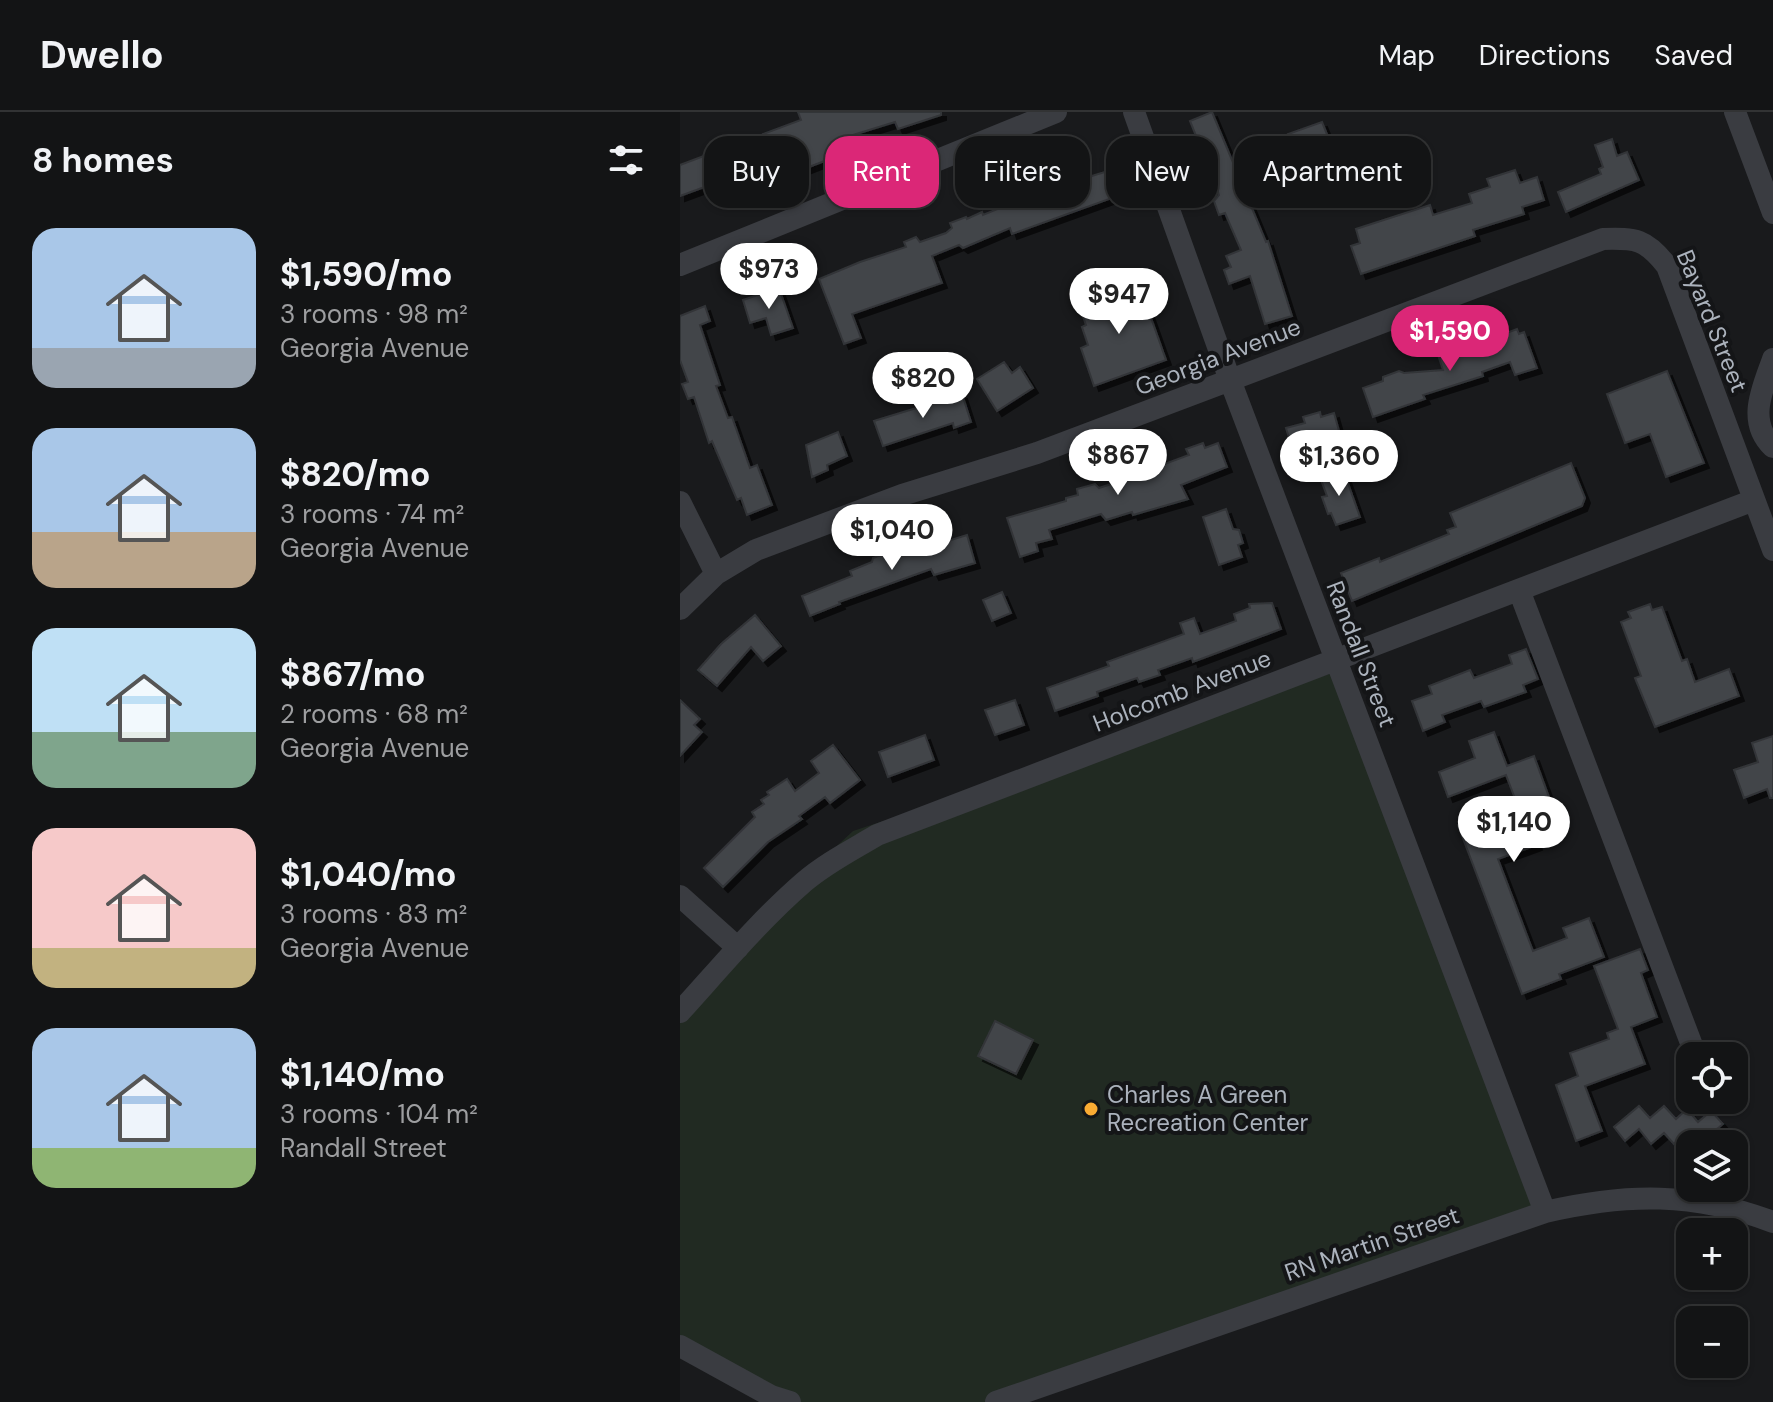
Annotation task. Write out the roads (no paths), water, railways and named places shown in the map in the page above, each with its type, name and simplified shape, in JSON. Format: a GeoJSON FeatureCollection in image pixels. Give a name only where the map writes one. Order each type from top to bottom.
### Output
{"type":"FeatureCollection","features":[{"type":"Feature","properties":{"kind":"street"},"geometry":{"type":"LineString","coordinates":[[680,265],[1056,112]]}},
{"type":"Feature","properties":{"kind":"street","name":"Randall Street"},"geometry":{"type":"LineString","coordinates":[[1134,112],[1230,380],[1545,1212]]}},
{"type":"Feature","properties":{"kind":"street"},"geometry":{"type":"LineString","coordinates":[[1735,112],[1773,213]]}},
{"type":"Feature","properties":{"kind":"street","name":"Georgia Avenue"},"geometry":{"type":"LineString","coordinates":[[680,609],[716,574],[756,550],[902,495],[1037,453],[1603,239],[1632,238],[1653,248]]}},
{"type":"Feature","properties":{"kind":"street","name":"Bayard Street"},"geometry":{"type":"LineString","coordinates":[[1653,248],[1667,266],[1773,550]]}},
{"type":"Feature","properties":{"kind":"street","name":"Bayard Street"},"geometry":{"type":"LineString","coordinates":[[1773,359],[1757,405],[1759,423],[1766,440],[1773,447]]}},
{"type":"Feature","properties":{"kind":"street","name":"Holcomb Avenue"},"geometry":{"type":"LineString","coordinates":[[680,1012],[804,882],[838,857],[877,835],[1754,500]]}},
{"type":"Feature","properties":{"kind":"street"},"geometry":{"type":"LineString","coordinates":[[680,502],[716,574]]}},
{"type":"Feature","properties":{"kind":"street"},"geometry":{"type":"LineString","coordinates":[[1519,590],[1691,1042]]}},
{"type":"Feature","properties":{"kind":"street"},"geometry":{"type":"LineString","coordinates":[[680,896],[738,948]]}},
{"type":"Feature","properties":{"kind":"street","name":"RN Martin Street"},"geometry":{"type":"LineString","coordinates":[[996,1402],[1545,1212],[1593,1201],[1643,1197],[1722,1205],[1773,1222]]}},
{"type":"Feature","properties":{"kind":"street"},"geometry":{"type":"LineString","coordinates":[[680,1346],[771,1396],[790,1402]]}},
{"type":"Feature","properties":{"kind":"place","name":"Charles A Green Recreation Center"},"geometry":{"type":"Point","coordinates":[1091,1109]}}]}
